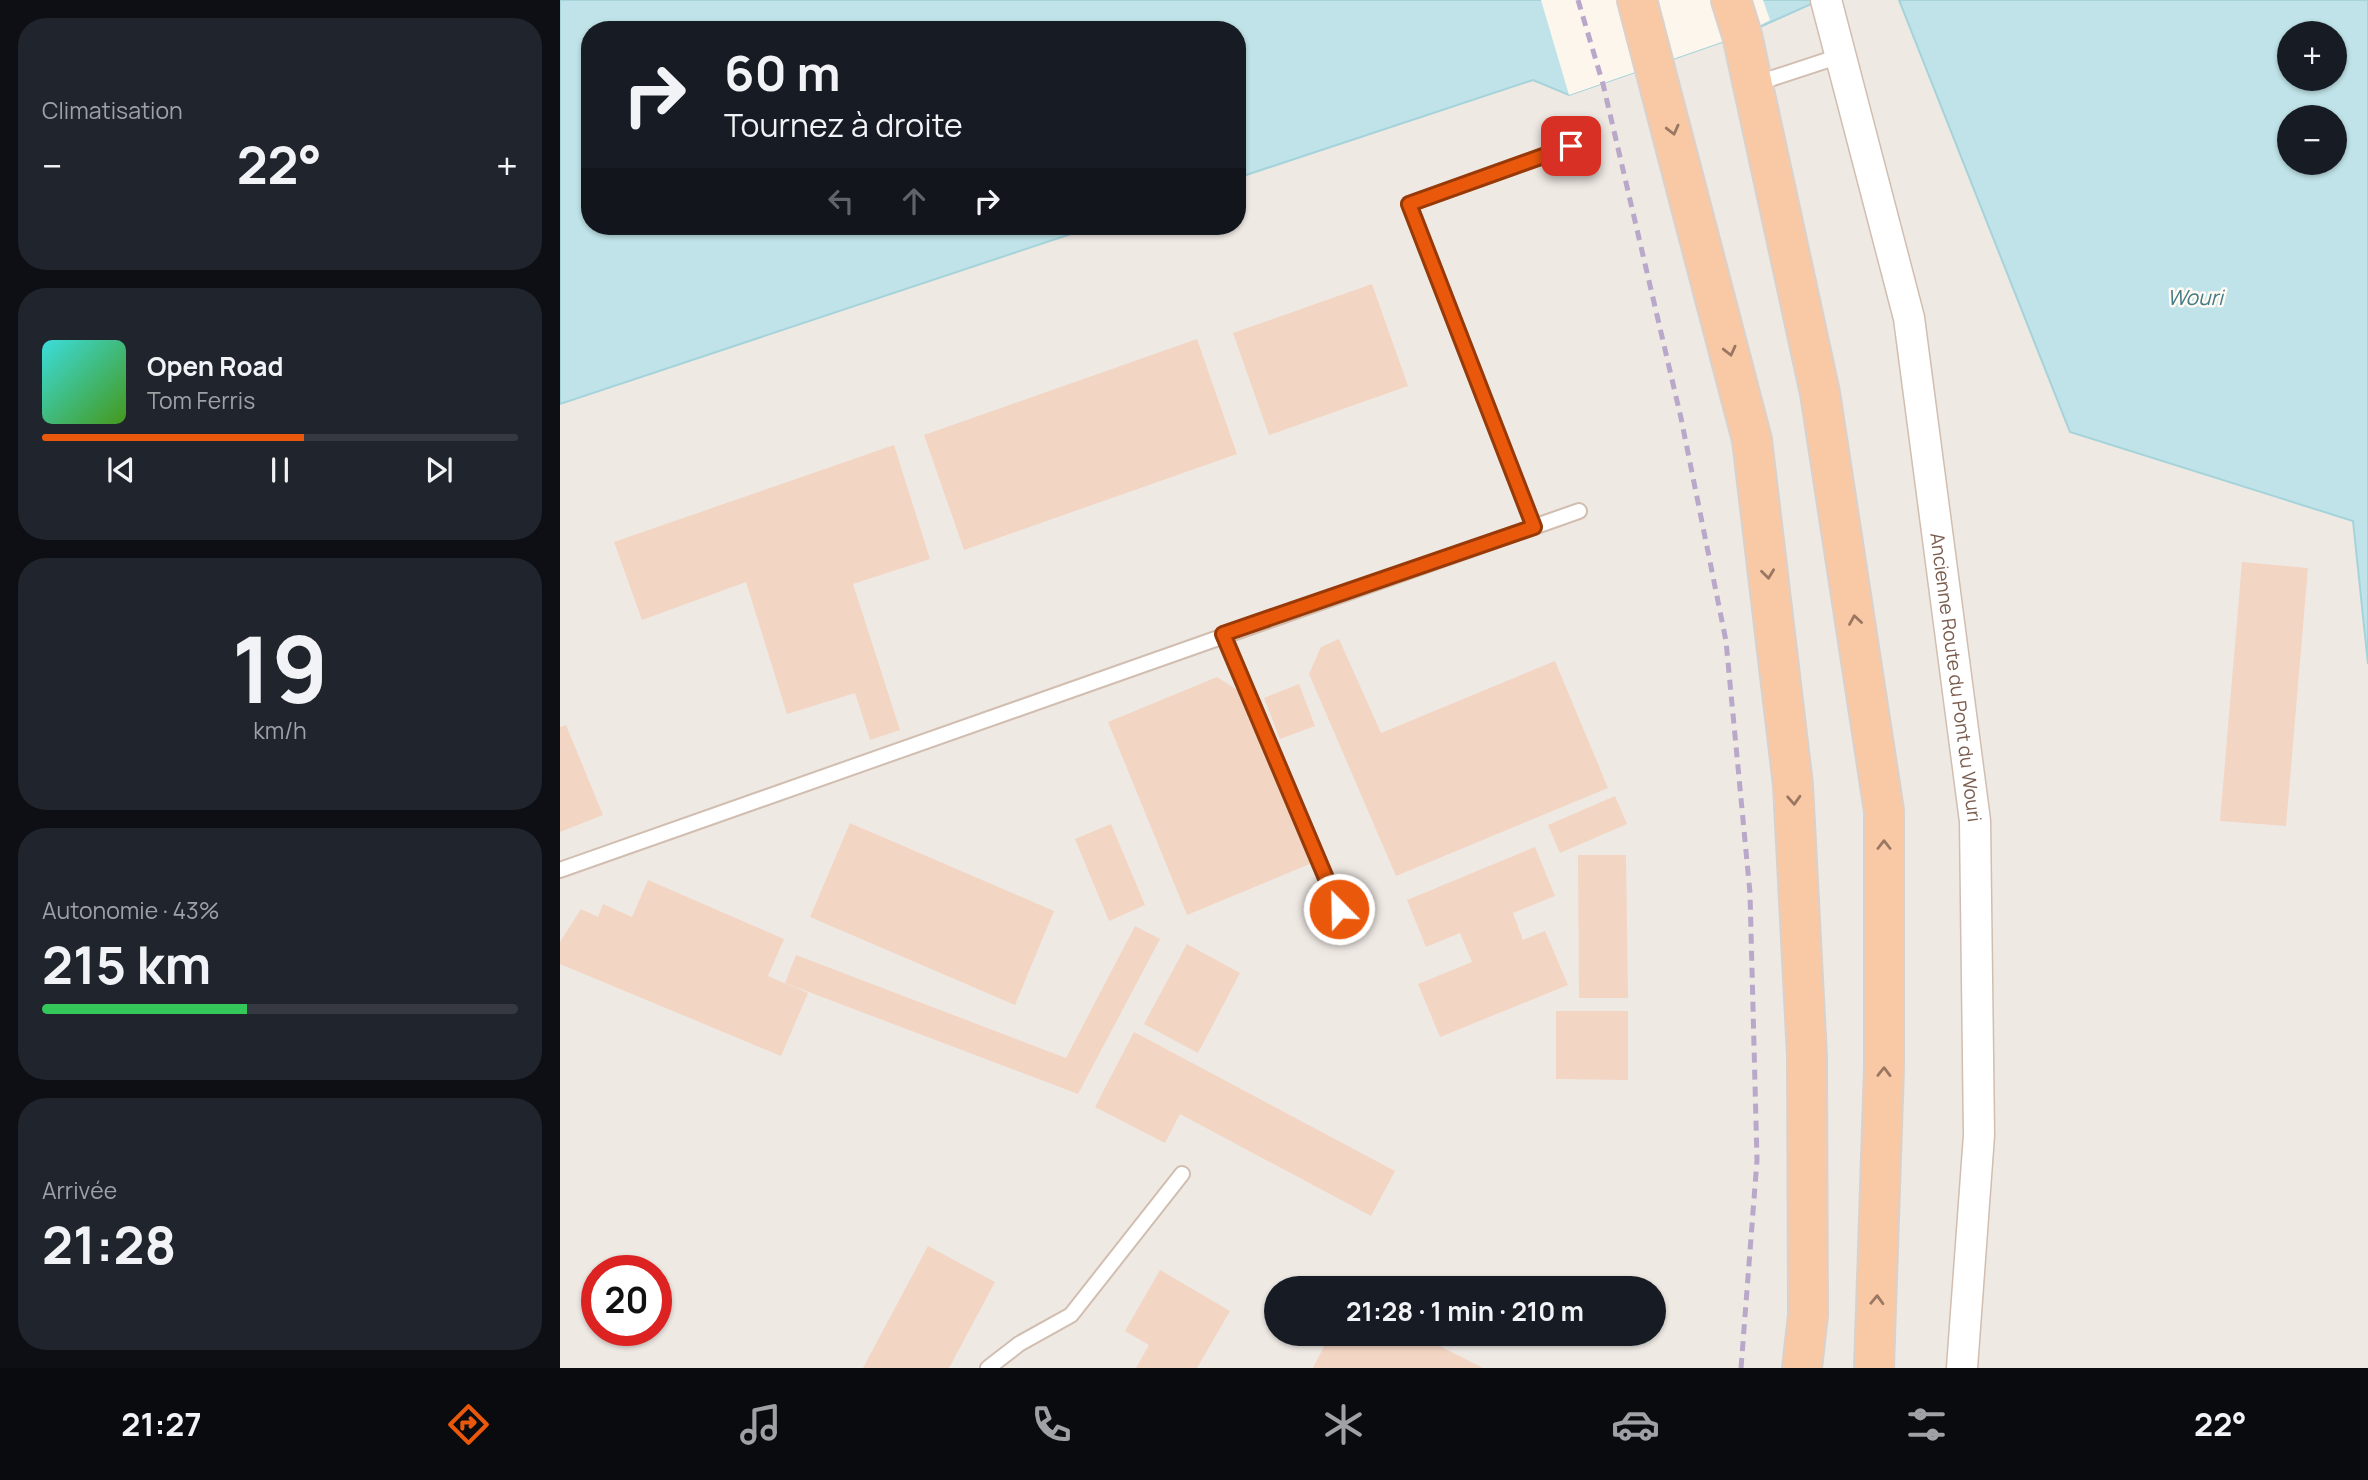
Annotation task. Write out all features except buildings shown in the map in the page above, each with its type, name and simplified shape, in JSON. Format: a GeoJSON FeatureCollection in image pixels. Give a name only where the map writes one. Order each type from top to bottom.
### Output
{"type":"FeatureCollection","features":[{"type":"Feature","properties":{"kind":"highway"},"geometry":{"type":"LineString","coordinates":[[1637,0],[1656,64],[1752,439],[1793,785],[1807,1056],[1808,1315],[1802,1368]]}},
{"type":"Feature","properties":{"kind":"highway"},"geometry":{"type":"LineString","coordinates":[[1737,18],[1820,393],[1884,811],[1884,1068],[1874,1368]]}},
{"type":"Feature","properties":{"kind":"street","name":"Ancienne Route du Pont du Wouri"},"geometry":{"type":"LineString","coordinates":[[1826,0],[1909,318],[1975,821],[1979,1135],[1962,1368]]}},
{"type":"Feature","properties":{"kind":"lane"},"geometry":{"type":"LineString","coordinates":[[1770,79],[1840,56]]}},
{"type":"Feature","properties":{"kind":"lane"},"geometry":{"type":"LineString","coordinates":[[1534,527],[1409,204],[1571,146]]}},
{"type":"Feature","properties":{"kind":"lane"},"geometry":{"type":"LineString","coordinates":[[560,870],[1223,634],[1579,511]]}},
{"type":"Feature","properties":{"kind":"lane"},"geometry":{"type":"LineString","coordinates":[[1223,634],[1339,909]]}},
{"type":"Feature","properties":{"kind":"lane"},"geometry":{"type":"LineString","coordinates":[[988,1368],[1019,1345],[1071,1315],[1182,1174]]}},
{"type":"Feature","properties":{"kind":"shaded area"},"geometry":{"type":"Polygon","coordinates":[[[1820,0],[1899,0],[2070,431],[2353,521],[2368,665],[2368,1368],[560,1368],[560,404],[1068,235],[1246,235],[1246,175],[1533,80],[1570,95],[1742,35],[1820,0]]]}},
{"type":"Feature","properties":{"kind":"water"},"geometry":{"type":"Polygon","coordinates":[[[560,0],[1820,0],[1742,35],[1569,95],[1533,80],[1246,175],[1246,21],[581,21],[581,235],[1068,235],[560,404],[560,0]]]}},
{"type":"Feature","properties":{"kind":"water","name":"Wouri"},"geometry":{"type":"Polygon","coordinates":[[[1899,0],[2368,0],[2368,664],[2353,521],[2070,432],[1899,0]]]}},
{"type":"Feature","properties":{"kind":"pier"},"geometry":{"type":"Polygon","coordinates":[[[1541,0],[1763,0],[1770,20],[1742,35],[1569,95],[1541,0]]]}},
{"type":"Feature","properties":{"kind":"railway"},"geometry":{"type":"LineString","coordinates":[[1578,0],[1603,84],[1681,418],[1726,641],[1750,893],[1757,1160],[1741,1368]]}},
{"type":"Feature","properties":{"kind":"route"},"geometry":{"type":"LineString","coordinates":[[1339,909],[1223,634],[1534,527],[1409,204],[1571,146]]}}]}
